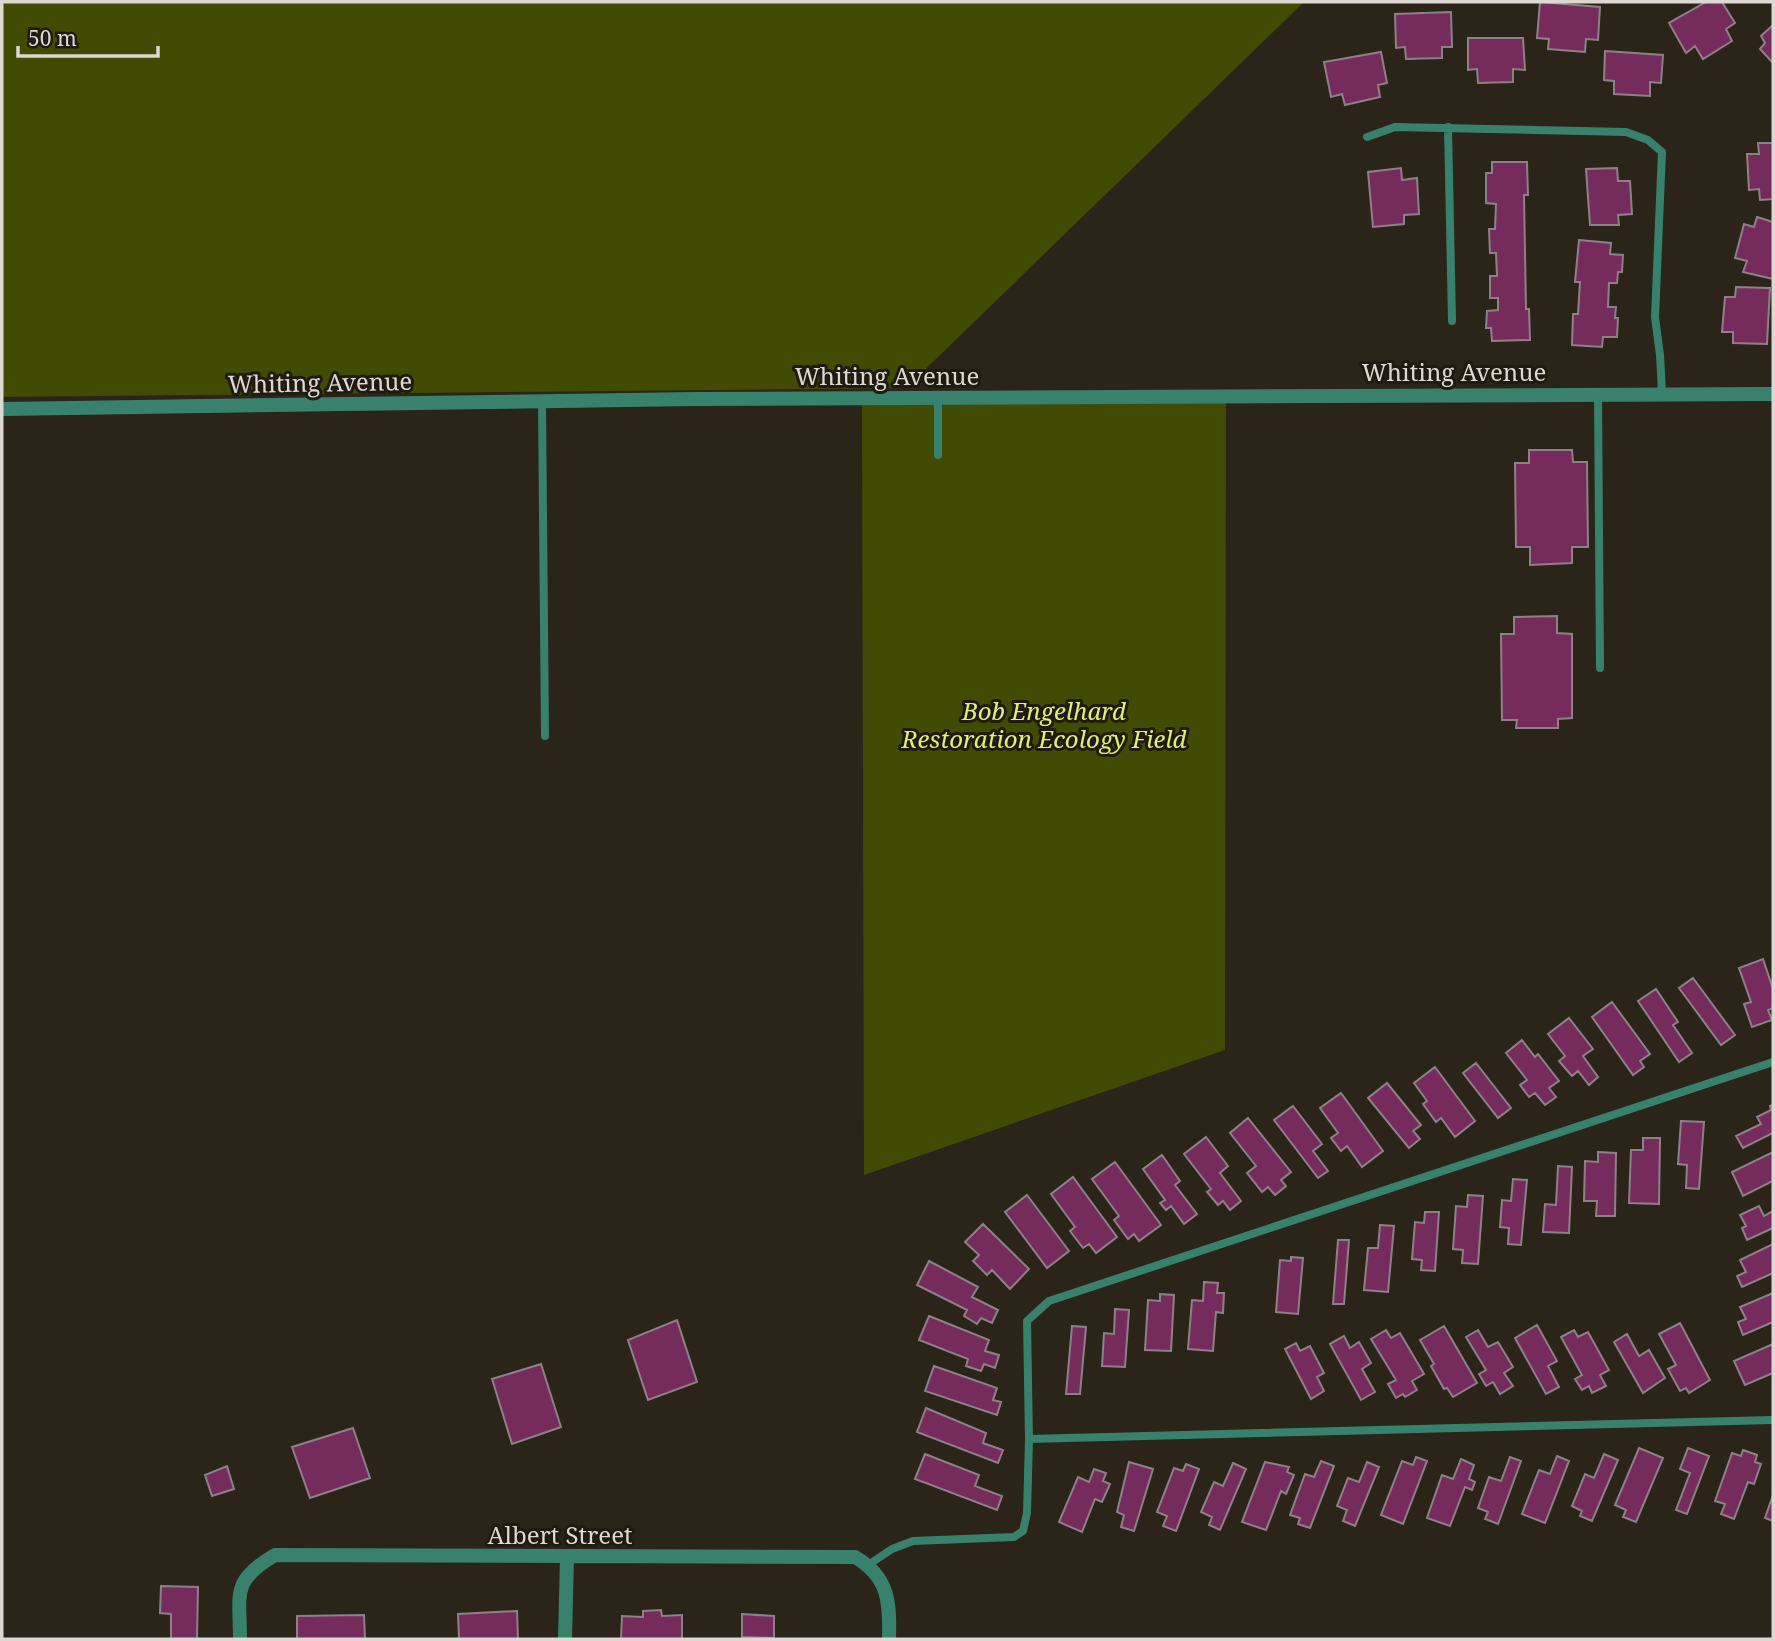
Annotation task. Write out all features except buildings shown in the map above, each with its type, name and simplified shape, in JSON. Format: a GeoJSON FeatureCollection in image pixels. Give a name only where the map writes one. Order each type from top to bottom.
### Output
{"type":"FeatureCollection","features":[{"type":"Feature","properties":{"kind":"street","name":"Whiting Avenue"},"geometry":{"type":"LineString","coordinates":[[2,409],[542,401],[1773,394]]}},
{"type":"Feature","properties":{"kind":"street","name":"Albert Street"},"geometry":{"type":"LineString","coordinates":[[240,1639],[240,1585],[254,1567],[275,1555],[833,1556],[855,1557],[868,1565]]}},
{"type":"Feature","properties":{"kind":"street"},"geometry":{"type":"LineString","coordinates":[[565,1639],[567,1557]]}},
{"type":"Feature","properties":{"kind":"street"},"geometry":{"type":"LineString","coordinates":[[868,1565],[885,1586],[890,1615],[889,1639]]}},
{"type":"Feature","properties":{"kind":"lane"},"geometry":{"type":"LineString","coordinates":[[1367,136],[1395,127],[1626,132],[1648,140],[1662,152],[1655,317],[1662,393]]}},
{"type":"Feature","properties":{"kind":"lane"},"geometry":{"type":"LineString","coordinates":[[1448,127],[1452,321]]}},
{"type":"Feature","properties":{"kind":"lane"},"geometry":{"type":"LineString","coordinates":[[1598,393],[1600,668]]}},
{"type":"Feature","properties":{"kind":"lane"},"geometry":{"type":"LineString","coordinates":[[938,398],[938,455]]}},
{"type":"Feature","properties":{"kind":"lane"},"geometry":{"type":"LineString","coordinates":[[542,401],[545,736]]}},
{"type":"Feature","properties":{"kind":"lane"},"geometry":{"type":"LineString","coordinates":[[868,1565],[892,1549],[914,1541],[1014,1537],[1023,1531],[1027,1513],[1029,1439],[1027,1321],[1049,1301],[1773,1062]]}},
{"type":"Feature","properties":{"kind":"lane"},"geometry":{"type":"LineString","coordinates":[[1029,1439],[1773,1420]]}},
{"type":"Feature","properties":{"kind":"green space"},"geometry":{"type":"Polygon","coordinates":[[[2,2],[1304,2],[906,388],[2,397],[2,2]]]}},
{"type":"Feature","properties":{"kind":"green space","name":"Bob Engelhard Restoration Ecology Field"},"geometry":{"type":"Polygon","coordinates":[[[1226,396],[1225,1050],[864,1175],[862,398],[1226,396]]]}}]}
